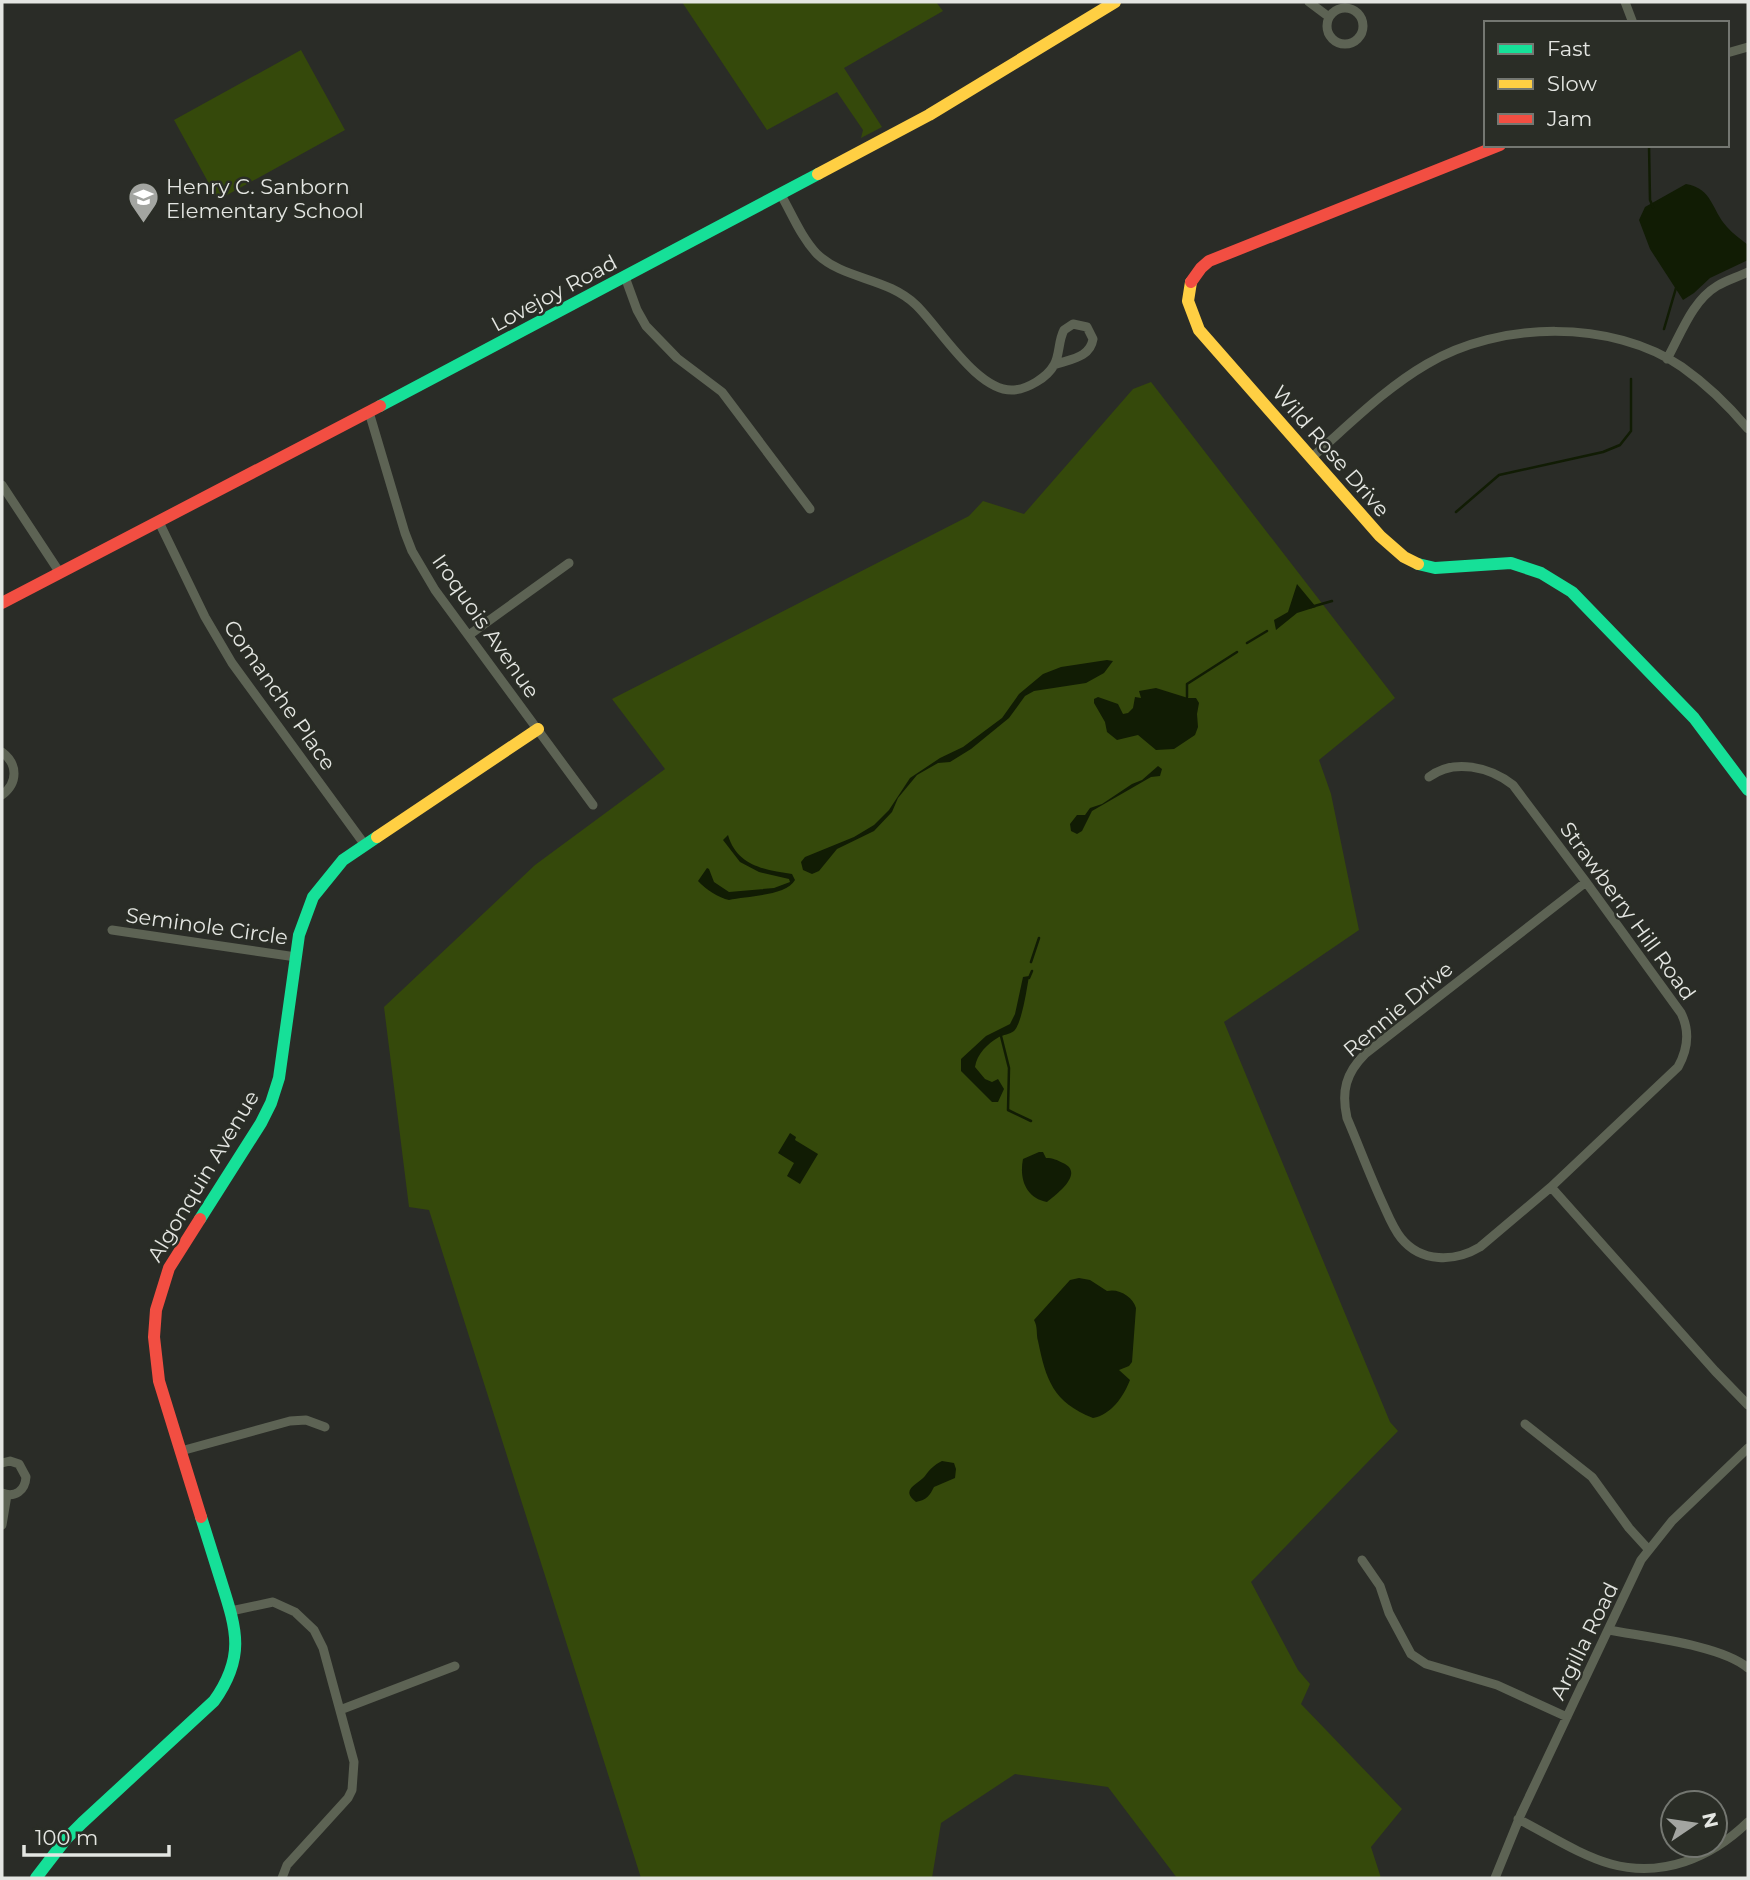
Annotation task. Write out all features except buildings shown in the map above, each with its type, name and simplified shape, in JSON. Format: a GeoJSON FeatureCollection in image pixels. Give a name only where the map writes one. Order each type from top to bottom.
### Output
{"type":"FeatureCollection","features":[{"type":"Feature","properties":{"kind":"street","name":"Lovejoy Road"},"geometry":{"type":"LineString","coordinates":[[2,603],[781,195],[929,115],[1115,2]]}},
{"type":"Feature","properties":{"kind":"street"},"geometry":{"type":"LineString","coordinates":[[1309,2],[1329,17]]}},
{"type":"Feature","properties":{"kind":"street"},"geometry":{"type":"LineString","coordinates":[[1625,2],[1632,21]]}},
{"type":"Feature","properties":{"kind":"street"},"geometry":{"type":"LineString","coordinates":[[1341,8],[1356,12],[1363,21],[1360,36],[1347,44],[1336,41],[1328,32],[1329,17],[1341,8]]}},
{"type":"Feature","properties":{"kind":"street"},"geometry":{"type":"LineString","coordinates":[[1729,52],[1748,47]]}},
{"type":"Feature","properties":{"kind":"street","name":"Wild Rose Drive"},"geometry":{"type":"LineString","coordinates":[[1495,147],[1209,261],[1200,268],[1187,290],[1188,308],[1199,330],[1399,555],[1420,567],[1437,569],[1490,563],[1518,564],[1543,574],[1579,597],[1694,718],[1748,790]]}},
{"type":"Feature","properties":{"kind":"street"},"geometry":{"type":"LineString","coordinates":[[781,195],[801,232],[818,255],[835,267],[884,284],[907,298],[988,383],[1002,389],[1024,388],[1054,365],[1085,354],[1093,339],[1087,327],[1073,324],[1064,330],[1054,365]]}},
{"type":"Feature","properties":{"kind":"street"},"geometry":{"type":"LineString","coordinates":[[1667,359],[1696,305],[1705,294],[1748,272]]}},
{"type":"Feature","properties":{"kind":"street"},"geometry":{"type":"LineString","coordinates":[[625,277],[646,326],[677,358],[722,392],[810,509]]}},
{"type":"Feature","properties":{"kind":"street"},"geometry":{"type":"LineString","coordinates":[[1311,458],[1410,374],[1430,362],[1461,348],[1501,336],[1534,332],[1569,332],[1616,339],[1667,359],[1731,409],[1748,429]]}},
{"type":"Feature","properties":{"kind":"street","name":"Iroquois Avenue"},"geometry":{"type":"LineString","coordinates":[[369,412],[412,551],[435,590],[593,805]]}},
{"type":"Feature","properties":{"kind":"street"},"geometry":{"type":"LineString","coordinates":[[2,485],[60,573]]}},
{"type":"Feature","properties":{"kind":"street","name":"Comanche Place"},"geometry":{"type":"LineString","coordinates":[[159,522],[205,617],[232,663],[365,845]]}},
{"type":"Feature","properties":{"kind":"street"},"geometry":{"type":"LineString","coordinates":[[469,635],[569,563]]}},
{"type":"Feature","properties":{"kind":"street","name":"Algonquin Avenue"},"geometry":{"type":"LineString","coordinates":[[36,1878],[66,1839],[201,1713],[225,1687],[234,1661],[236,1627],[159,1381],[153,1353],[153,1328],[158,1294],[169,1268],[271,1103],[279,1078],[299,935],[313,897],[343,860],[538,729]]}},
{"type":"Feature","properties":{"kind":"street"},"geometry":{"type":"LineString","coordinates":[[2,752],[12,762],[14,772],[11,787],[2,795]]}},
{"type":"Feature","properties":{"kind":"street","name":"Strawberry Hill Road"},"geometry":{"type":"LineString","coordinates":[[1429,777],[1448,767],[1481,769],[1499,775],[1524,798],[1686,1022],[1687,1041],[1678,1067],[1551,1186]]}},
{"type":"Feature","properties":{"kind":"street","name":"Rennie Drive"},"geometry":{"type":"LineString","coordinates":[[1551,1186],[1470,1253],[1442,1259],[1418,1251],[1401,1238],[1380,1197],[1347,1118],[1344,1107],[1345,1085],[1349,1074],[1365,1054],[1587,882]]}},
{"type":"Feature","properties":{"kind":"street","name":"Seminole Circle"},"geometry":{"type":"LineString","coordinates":[[112,930],[296,957]]}},
{"type":"Feature","properties":{"kind":"street"},"geometry":{"type":"LineString","coordinates":[[1551,1186],[1748,1405]]}},
{"type":"Feature","properties":{"kind":"street"},"geometry":{"type":"LineString","coordinates":[[181,1451],[290,1421],[306,1420],[325,1427]]}},
{"type":"Feature","properties":{"kind":"street"},"geometry":{"type":"LineString","coordinates":[[1525,1424],[1592,1477],[1629,1528],[1649,1550]]}},
{"type":"Feature","properties":{"kind":"street","name":"Argilla Road"},"geometry":{"type":"LineString","coordinates":[[1496,1878],[1518,1819],[1641,1560],[1672,1521],[1748,1448]]}},
{"type":"Feature","properties":{"kind":"street"},"geometry":{"type":"LineString","coordinates":[[2,1463],[10,1461],[19,1464],[26,1477],[21,1490],[5,1494],[2,1525]]}},
{"type":"Feature","properties":{"kind":"street"},"geometry":{"type":"LineString","coordinates":[[1362,1560],[1380,1586],[1389,1613],[1411,1654],[1426,1664],[1497,1685],[1567,1717]]}},
{"type":"Feature","properties":{"kind":"street"},"geometry":{"type":"LineString","coordinates":[[231,1611],[273,1602],[307,1620],[323,1648],[354,1762],[352,1790],[342,1807],[287,1865],[282,1878]]}},
{"type":"Feature","properties":{"kind":"street"},"geometry":{"type":"LineString","coordinates":[[1609,1630],[1709,1650],[1747,1666]]}},
{"type":"Feature","properties":{"kind":"street"},"geometry":{"type":"LineString","coordinates":[[341,1710],[455,1666]]}},
{"type":"Feature","properties":{"kind":"street"},"geometry":{"type":"LineString","coordinates":[[1518,1819],[1600,1860],[1638,1868],[1664,1867],[1687,1862],[1746,1827]]}},
{"type":"Feature","properties":{"kind":"green space"},"geometry":{"type":"Polygon","coordinates":[[[682,2],[936,2],[943,11],[844,68],[882,127],[861,138],[863,130],[837,92],[767,130],[682,2]]]}},
{"type":"Feature","properties":{"kind":"green space"},"geometry":{"type":"Polygon","coordinates":[[[301,50],[345,130],[218,200],[174,120],[301,50]]]}},
{"type":"Feature","properties":{"kind":"green space"},"geometry":{"type":"Polygon","coordinates":[[[1151,382],[1395,698],[1319,760],[1331,794],[1359,930],[1224,1022],[1390,1422],[1398,1431],[1251,1582],[1298,1670],[1310,1684],[1301,1704],[1402,1809],[1371,1847],[1381,1878],[1177,1878],[1108,1787],[1015,1774],[941,1823],[932,1878],[641,1878],[429,1210],[409,1207],[384,1007],[535,865],[665,769],[612,699],[969,516],[983,501],[1024,514],[1133,389],[1151,382]]]}},
{"type":"Feature","properties":{"kind":"shaded area"},"geometry":{"type":"Polygon","coordinates":[[[1686,184],[1702,190],[1727,227],[1748,245],[1748,260],[1710,278],[1683,300],[1650,249],[1639,220],[1645,207],[1686,184]]]}},
{"type":"Feature","properties":{"kind":"shaded area"},"geometry":{"type":"Polygon","coordinates":[[[1297,584],[1316,607],[1297,613],[1276,630],[1274,620],[1288,612],[1297,584]]]}},
{"type":"Feature","properties":{"kind":"shaded area"},"geometry":{"type":"Polygon","coordinates":[[[1113,661],[1104,673],[1086,683],[1034,691],[1025,696],[1009,718],[971,749],[950,762],[938,763],[917,775],[898,798],[892,812],[874,831],[837,849],[819,871],[812,874],[803,870],[801,862],[805,857],[854,837],[874,825],[889,810],[910,778],[940,758],[963,747],[1002,718],[1019,694],[1043,674],[1061,667],[1113,661]]]}},
{"type":"Feature","properties":{"kind":"shaded area"},"geometry":{"type":"Polygon","coordinates":[[[1156,688],[1196,698],[1199,703],[1195,735],[1174,749],[1156,750],[1138,735],[1117,740],[1107,732],[1094,699],[1098,697],[1118,704],[1123,714],[1133,708],[1135,697],[1141,698],[1139,691],[1156,688]]]}},
{"type":"Feature","properties":{"kind":"shaded area"},"geometry":{"type":"Polygon","coordinates":[[[1158,766],[1162,769],[1160,776],[1151,777],[1092,811],[1082,831],[1077,834],[1071,831],[1070,824],[1077,815],[1085,815],[1090,808],[1102,804],[1142,780],[1158,766]]]}},
{"type":"Feature","properties":{"kind":"shaded area"},"geometry":{"type":"Polygon","coordinates":[[[728,835],[738,854],[745,860],[772,871],[792,874],[795,880],[775,892],[729,900],[708,890],[698,881],[707,868],[714,882],[729,892],[774,888],[790,882],[789,879],[759,872],[740,862],[723,840],[728,835]]]}},
{"type":"Feature","properties":{"kind":"shaded area"},"geometry":{"type":"Polygon","coordinates":[[[1029,976],[1017,1027],[990,1043],[976,1062],[975,1067],[985,1079],[992,1082],[998,1079],[1004,1089],[998,1102],[992,1102],[961,1071],[961,1059],[986,1036],[1010,1024],[1015,1014],[1023,977],[1029,976]]]}},
{"type":"Feature","properties":{"kind":"shaded area"},"geometry":{"type":"Polygon","coordinates":[[[790,1133],[796,1137],[795,1140],[818,1154],[800,1184],[787,1176],[794,1163],[778,1153],[790,1133]]]}},
{"type":"Feature","properties":{"kind":"shaded area"},"geometry":{"type":"Polygon","coordinates":[[[1043,1152],[1046,1158],[1063,1163],[1071,1172],[1067,1183],[1047,1202],[1029,1192],[1022,1174],[1023,1159],[1043,1152]]]}},
{"type":"Feature","properties":{"kind":"shaded area"},"geometry":{"type":"Polygon","coordinates":[[[1070,1280],[1090,1280],[1107,1291],[1125,1294],[1136,1308],[1132,1362],[1119,1370],[1130,1380],[1116,1404],[1106,1413],[1093,1418],[1069,1405],[1053,1388],[1044,1367],[1034,1320],[1070,1280]]]}},
{"type":"Feature","properties":{"kind":"shaded area"},"geometry":{"type":"Polygon","coordinates":[[[942,1461],[954,1463],[955,1478],[934,1487],[928,1497],[916,1502],[909,1494],[910,1490],[932,1467],[942,1461]]]}},
{"type":"Feature","properties":{"kind":"waterway"},"geometry":{"type":"LineString","coordinates":[[1649,147],[1650,200],[1653,207]]}},
{"type":"Feature","properties":{"kind":"waterway"},"geometry":{"type":"LineString","coordinates":[[1664,329],[1676,288]]}},
{"type":"Feature","properties":{"kind":"waterway"},"geometry":{"type":"LineString","coordinates":[[1456,512],[1499,475],[1603,452],[1620,445],[1631,431],[1631,379]]}},
{"type":"Feature","properties":{"kind":"waterway"},"geometry":{"type":"LineString","coordinates":[[1311,607],[1332,601]]}},
{"type":"Feature","properties":{"kind":"waterway"},"geometry":{"type":"LineString","coordinates":[[1247,643],[1267,631]]}},
{"type":"Feature","properties":{"kind":"waterway"},"geometry":{"type":"LineString","coordinates":[[1187,697],[1187,684],[1237,652]]}},
{"type":"Feature","properties":{"kind":"waterway"},"geometry":{"type":"LineString","coordinates":[[1031,962],[1039,938]]}},
{"type":"Feature","properties":{"kind":"waterway"},"geometry":{"type":"LineString","coordinates":[[1029,978],[1032,971]]}},
{"type":"Feature","properties":{"kind":"waterway"},"geometry":{"type":"LineString","coordinates":[[1001,1036],[1009,1068],[1008,1110],[1031,1121]]}},
{"type":"Feature","properties":{"kind":"traffic: fast"},"geometry":{"type":"LineString","coordinates":[[380,406],[818,174]]}},
{"type":"Feature","properties":{"kind":"traffic: fast"},"geometry":{"type":"LineString","coordinates":[[1418,564],[1435,568],[1511,563],[1541,573],[1572,592],[1694,718],[1748,790]]}},
{"type":"Feature","properties":{"kind":"traffic: fast"},"geometry":{"type":"LineString","coordinates":[[200,1219],[271,1103],[279,1078],[299,935],[313,897],[343,860],[377,837]]}},
{"type":"Feature","properties":{"kind":"traffic: fast"},"geometry":{"type":"LineString","coordinates":[[36,1878],[66,1839],[214,1701],[224,1685],[234,1657],[234,1630],[201,1517]]}},
{"type":"Feature","properties":{"kind":"traffic: slow"},"geometry":{"type":"LineString","coordinates":[[818,174],[929,115],[1115,2]]}},
{"type":"Feature","properties":{"kind":"traffic: slow"},"geometry":{"type":"LineString","coordinates":[[1191,282],[1188,301],[1199,330],[1380,536],[1404,557],[1418,564]]}},
{"type":"Feature","properties":{"kind":"traffic: slow"},"geometry":{"type":"LineString","coordinates":[[377,837],[538,729]]}},
{"type":"Feature","properties":{"kind":"traffic: jam"},"geometry":{"type":"LineString","coordinates":[[1191,282],[1209,261],[1495,147]]}},
{"type":"Feature","properties":{"kind":"traffic: jam"},"geometry":{"type":"LineString","coordinates":[[2,603],[380,406]]}},
{"type":"Feature","properties":{"kind":"traffic: jam"},"geometry":{"type":"LineString","coordinates":[[200,1219],[169,1268],[156,1310],[154,1337],[159,1381],[201,1517]]}},
{"type":"Feature","properties":{"kind":"place","name":"Henry C. Sanborn Elementary School"},"geometry":{"type":"Point","coordinates":[143,225]}}]}
